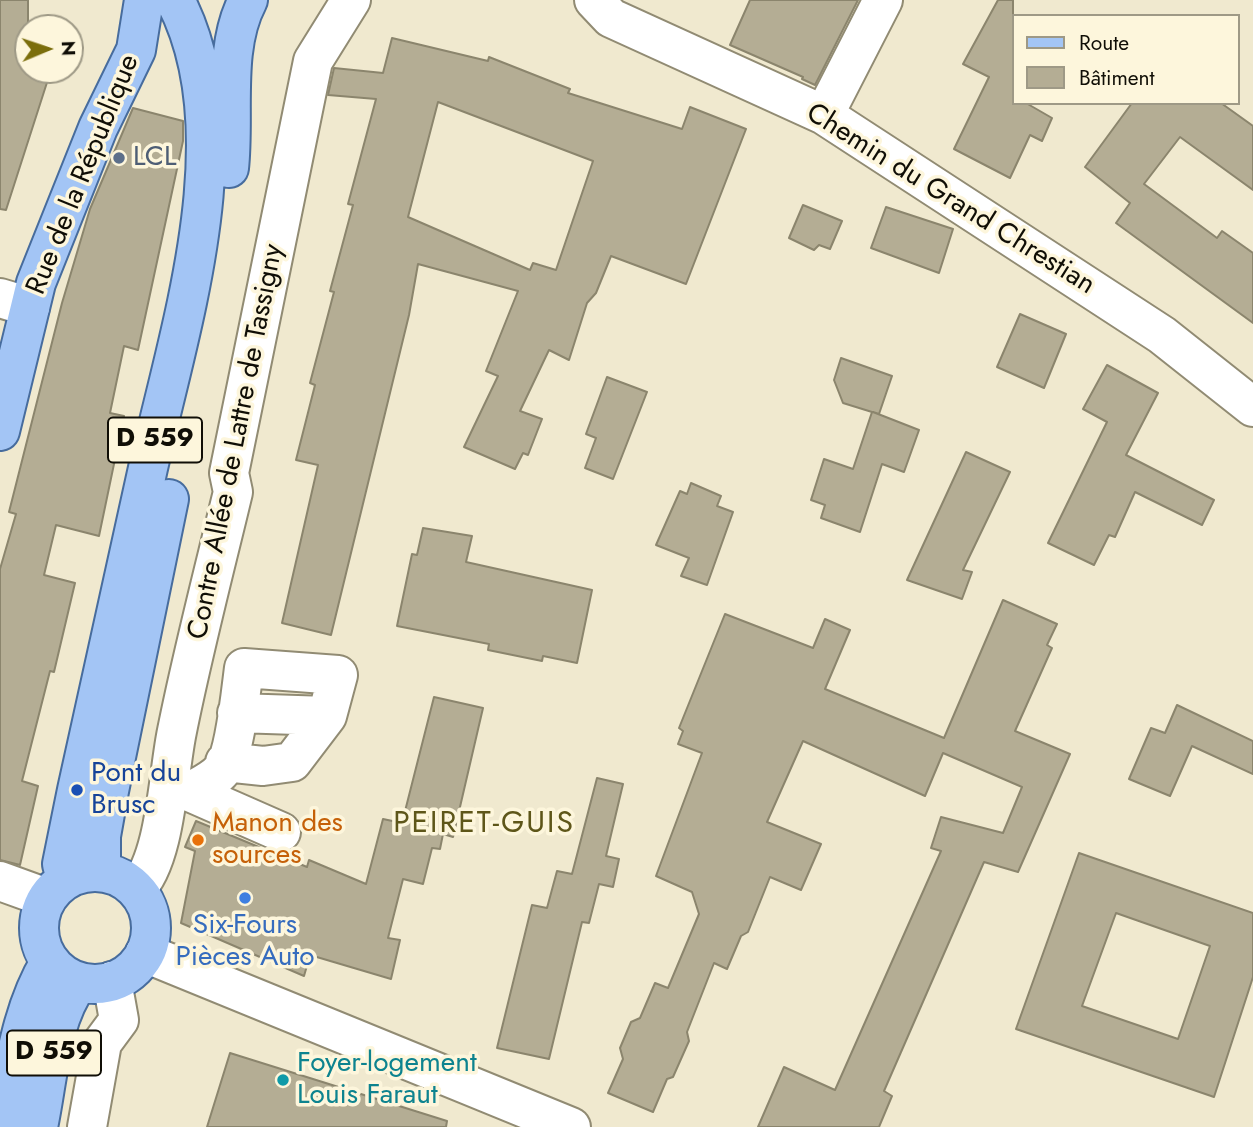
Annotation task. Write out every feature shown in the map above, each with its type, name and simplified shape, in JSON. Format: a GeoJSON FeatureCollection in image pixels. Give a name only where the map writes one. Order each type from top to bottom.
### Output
{"type":"FeatureCollection","features":[{"type":"Feature","properties":{"kind":"main road","name":"Rue de la République"},"geometry":{"type":"LineString","coordinates":[[0,431],[15,303],[36,283],[99,128],[136,50],[145,0]]}},
{"type":"Feature","properties":{"kind":"main road","name":"D 559"},"geometry":{"type":"LineString","coordinates":[[71,883],[62,864],[200,234],[207,134],[193,49],[175,0]]}},
{"type":"Feature","properties":{"kind":"main road","name":"D 559"},"geometry":{"type":"LineString","coordinates":[[71,883],[101,836],[211,297],[231,147],[234,45],[241,14],[248,0]]}},
{"type":"Feature","properties":{"kind":"main road"},"geometry":{"type":"LineString","coordinates":[[114,874],[136,889],[149,913],[149,940],[145,953],[131,970],[80,975],[39,937],[38,923],[71,883],[114,874]]}},
{"type":"Feature","properties":{"kind":"main road","name":"D 559"},"geometry":{"type":"LineString","coordinates":[[2,1127],[23,1027],[39,980],[80,975]]}},
{"type":"Feature","properties":{"kind":"main road","name":"D 559"},"geometry":{"type":"LineString","coordinates":[[38,1127],[58,1033],[69,995],[80,975]]}},
{"type":"Feature","properties":{"kind":"street","name":"Contre Allée de Lattre de Tassigny"},"geometry":{"type":"LineString","coordinates":[[136,889],[146,879],[158,838],[179,790],[177,731],[233,492],[229,473],[313,61],[351,0]]}},
{"type":"Feature","properties":{"kind":"street","name":"Chemin du Grand Chrestian"},"geometry":{"type":"LineString","coordinates":[[594,0],[611,18],[824,116],[1162,335],[1253,407]]}},
{"type":"Feature","properties":{"kind":"street"},"geometry":{"type":"LineString","coordinates":[[824,116],[883,0]]}},
{"type":"Feature","properties":{"kind":"street"},"geometry":{"type":"LineString","coordinates":[[179,790],[223,769],[244,668],[338,676],[318,730],[292,762],[263,766],[231,738]]}},
{"type":"Feature","properties":{"kind":"street"},"geometry":{"type":"LineString","coordinates":[[179,790],[281,832]]}},
{"type":"Feature","properties":{"kind":"street"},"geometry":{"type":"LineString","coordinates":[[0,881],[71,883]]}},
{"type":"Feature","properties":{"kind":"street"},"geometry":{"type":"LineString","coordinates":[[145,953],[571,1127]]}},
{"type":"Feature","properties":{"kind":"street"},"geometry":{"type":"LineString","coordinates":[[80,975],[120,1020],[102,1042],[87,1127]]}},
{"type":"Feature","properties":{"kind":"building"},"geometry":{"type":"Polygon","coordinates":[[[0,0],[28,0],[28,14],[14,14],[14,84],[46,84],[6,210],[0,209],[0,0]]]}},
{"type":"Feature","properties":{"kind":"building"},"geometry":{"type":"Polygon","coordinates":[[[750,0],[858,0],[815,85],[802,79],[803,77],[730,45],[750,0]]]}},
{"type":"Feature","properties":{"kind":"building"},"geometry":{"type":"Polygon","coordinates":[[[998,0],[1013,0],[1012,105],[1029,105],[1052,118],[1042,141],[1030,135],[1010,178],[954,149],[989,77],[963,64],[998,0]]]}},
{"type":"Feature","properties":{"kind":"building"},"geometry":{"type":"Polygon","coordinates":[[[392,38],[488,61],[489,57],[570,89],[568,93],[682,129],[690,107],[746,129],[686,284],[611,256],[596,293],[587,303],[569,360],[549,350],[520,411],[542,419],[528,455],[523,453],[515,469],[464,447],[498,376],[486,371],[518,291],[418,264],[409,315],[331,635],[282,623],[318,465],[296,460],[315,385],[310,383],[334,292],[330,291],[353,205],[348,204],[376,99],[328,95],[334,68],[383,73],[392,38]],[[438,102],[408,217],[530,270],[533,263],[556,270],[593,161],[438,102]]]}},
{"type":"Feature","properties":{"kind":"building"},"geometry":{"type":"Polygon","coordinates":[[[1131,105],[1224,105],[1253,126],[1253,190],[1180,137],[1144,184],[1217,238],[1222,231],[1253,253],[1253,323],[1116,223],[1130,203],[1085,167],[1131,105]]]}},
{"type":"Feature","properties":{"kind":"building"},"geometry":{"type":"Polygon","coordinates":[[[133,108],[183,121],[183,141],[138,350],[124,346],[110,413],[124,416],[99,536],[56,525],[44,575],[75,583],[54,672],[50,671],[22,781],[38,786],[20,865],[0,860],[0,569],[16,514],[9,512],[62,303],[90,209],[133,108]]]}},
{"type":"Feature","properties":{"kind":"building"},"geometry":{"type":"Polygon","coordinates":[[[803,205],[842,221],[830,249],[819,245],[814,250],[789,238],[803,205]]]}},
{"type":"Feature","properties":{"kind":"building"},"geometry":{"type":"Polygon","coordinates":[[[886,207],[953,229],[939,273],[871,248],[886,207]]]}},
{"type":"Feature","properties":{"kind":"building"},"geometry":{"type":"Polygon","coordinates":[[[1020,314],[1066,334],[1044,388],[997,367],[1020,314]]]}},
{"type":"Feature","properties":{"kind":"building"},"geometry":{"type":"Polygon","coordinates":[[[841,358],[892,376],[879,414],[873,412],[919,430],[904,472],[882,464],[860,532],[821,518],[825,505],[811,500],[824,459],[853,469],[872,412],[843,403],[834,380],[841,358]]]}},
{"type":"Feature","properties":{"kind":"building"},"geometry":{"type":"Polygon","coordinates":[[[1107,365],[1158,393],[1126,455],[1214,500],[1202,525],[1135,492],[1115,537],[1109,535],[1094,565],[1048,543],[1107,422],[1083,409],[1107,365]]]}},
{"type":"Feature","properties":{"kind":"building"},"geometry":{"type":"Polygon","coordinates":[[[607,377],[647,392],[613,479],[585,468],[596,438],[586,434],[607,377]]]}},
{"type":"Feature","properties":{"kind":"building"},"geometry":{"type":"Polygon","coordinates":[[[966,452],[1010,472],[963,570],[972,572],[962,599],[907,580],[966,452]]]}},
{"type":"Feature","properties":{"kind":"building"},"geometry":{"type":"Polygon","coordinates":[[[691,483],[721,496],[717,506],[733,512],[707,585],[681,576],[689,558],[656,545],[680,491],[687,494],[691,483]]]}},
{"type":"Feature","properties":{"kind":"building"},"geometry":{"type":"Polygon","coordinates":[[[423,528],[472,536],[466,562],[592,590],[577,663],[543,656],[542,661],[488,650],[489,644],[397,626],[412,554],[417,555],[423,528]]]}},
{"type":"Feature","properties":{"kind":"building"},"geometry":{"type":"Polygon","coordinates":[[[1003,600],[1057,624],[1047,645],[1052,648],[1015,731],[1070,754],[1018,872],[984,862],[884,1091],[892,1096],[879,1127],[758,1127],[784,1067],[835,1090],[941,851],[931,848],[941,817],[1003,833],[1022,787],[943,753],[925,796],[803,741],[767,822],[821,844],[801,890],[770,877],[748,932],[741,936],[727,969],[714,963],[687,1032],[689,1041],[673,1077],[667,1079],[653,1112],[608,1093],[623,1059],[620,1048],[631,1022],[640,1018],[655,983],[668,988],[699,914],[692,892],[656,876],[702,753],[678,744],[683,731],[679,728],[725,614],[813,648],[825,619],[850,630],[825,689],[944,738],[1003,600]]]}},
{"type":"Feature","properties":{"kind":"building"},"geometry":{"type":"Polygon","coordinates":[[[434,697],[483,708],[453,837],[443,834],[440,849],[432,848],[423,884],[403,879],[388,938],[400,940],[391,979],[310,955],[304,976],[181,923],[195,851],[185,847],[196,821],[307,867],[309,860],[366,884],[383,819],[402,823],[434,697]]]}},
{"type":"Feature","properties":{"kind":"building"},"geometry":{"type":"Polygon","coordinates":[[[1177,705],[1253,741],[1253,774],[1192,746],[1170,796],[1129,779],[1151,728],[1165,733],[1177,705]]]}},
{"type":"Feature","properties":{"kind":"building"},"geometry":{"type":"Polygon","coordinates":[[[597,778],[623,784],[606,856],[619,859],[613,887],[599,884],[589,923],[582,922],[549,1059],[497,1048],[532,905],[547,908],[557,871],[572,874],[597,778]]]}},
{"type":"Feature","properties":{"kind":"building"},"geometry":{"type":"Polygon","coordinates":[[[1079,853],[1253,913],[1253,977],[1214,1097],[1016,1029],[1079,853]],[[1116,913],[1082,1006],[1178,1039],[1210,946],[1116,913]]]}},
{"type":"Feature","properties":{"kind":"building","name":"Foyer-logement Louis Faraut"},"geometry":{"type":"Polygon","coordinates":[[[230,1053],[447,1121],[446,1127],[207,1127],[230,1053]]]}},
{"type":"Feature","properties":{"kind":"place","name":"LCL"},"geometry":{"type":"Point","coordinates":[119,158]}},
{"type":"Feature","properties":{"kind":"place","name":"Pont du Brusc"},"geometry":{"type":"Point","coordinates":[77,790]}},
{"type":"Feature","properties":{"kind":"place","name":"Manon des sources"},"geometry":{"type":"Point","coordinates":[198,840]}},
{"type":"Feature","properties":{"kind":"place","name":"Six-Fours Pièces Auto"},"geometry":{"type":"Point","coordinates":[245,898]}},
{"type":"Feature","properties":{"kind":"place","name":"Foyer-logement Louis Faraut"},"geometry":{"type":"Point","coordinates":[283,1080]}},
{"type":"Feature","properties":{"kind":"district","name":"PEIRET-GUIS"},"geometry":{"type":"Point","coordinates":[484,825]}}]}
